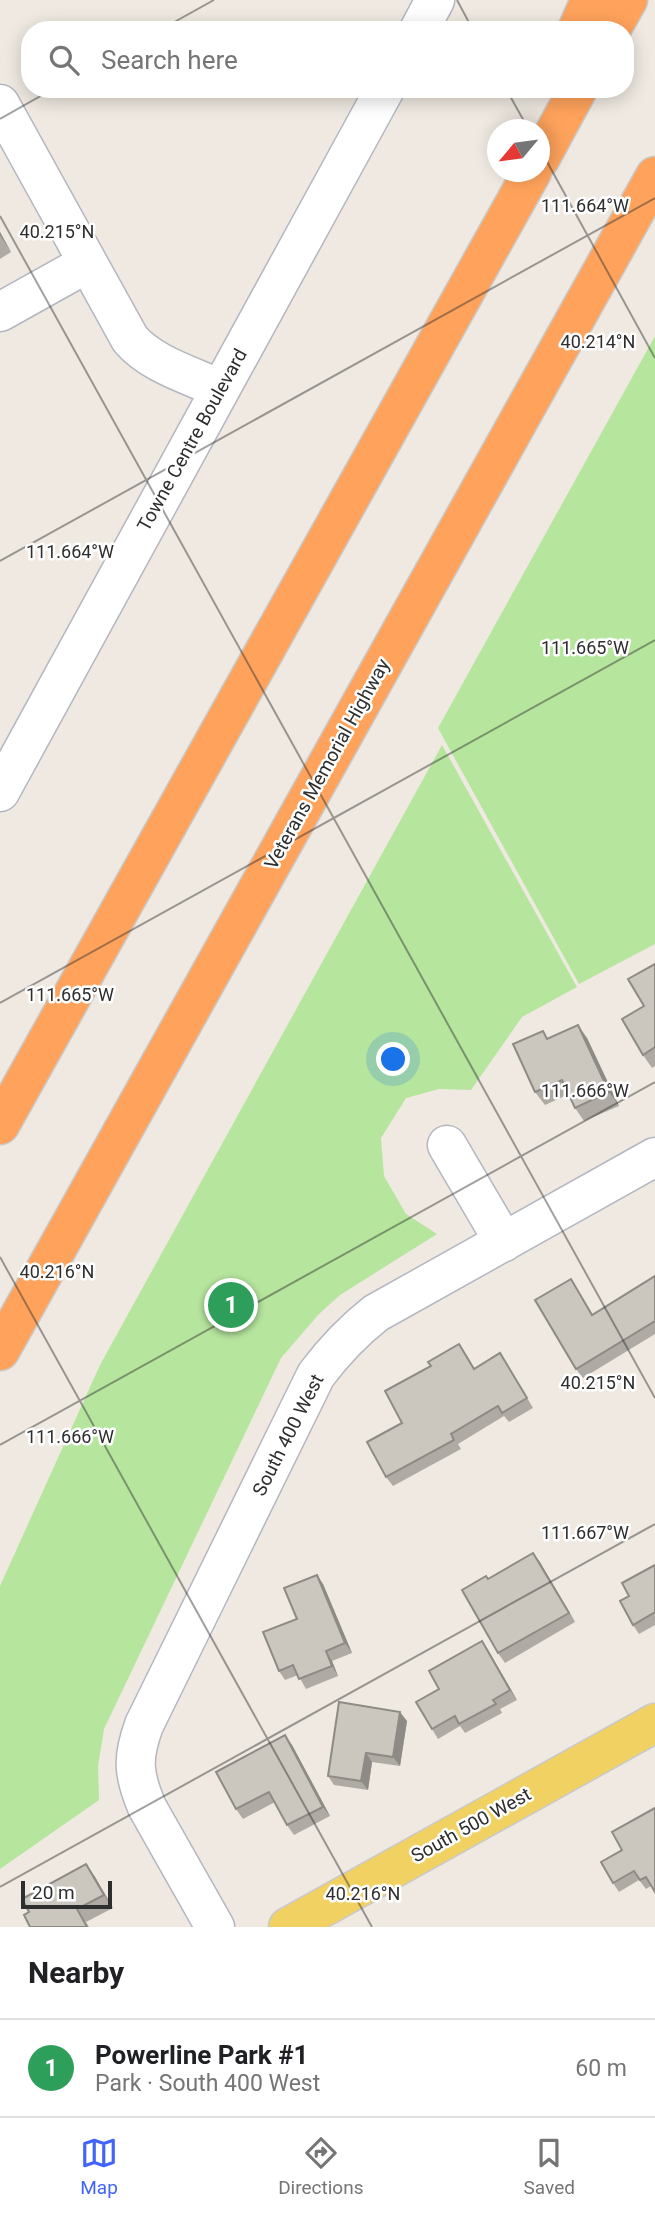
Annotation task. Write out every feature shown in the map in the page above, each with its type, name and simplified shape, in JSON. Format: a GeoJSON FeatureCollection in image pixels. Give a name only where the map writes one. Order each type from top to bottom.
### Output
{"type":"FeatureCollection","features":[{"type":"Feature","properties":{"kind":"highway"},"geometry":{"type":"LineString","coordinates":[[581,21],[590,0]]}},
{"type":"Feature","properties":{"kind":"highway"},"geometry":{"type":"LineString","coordinates":[[616,21],[628,0]]}},
{"type":"Feature","properties":{"kind":"highway"},"geometry":{"type":"LineString","coordinates":[[537,119],[546,98]]}},
{"type":"Feature","properties":{"kind":"highway"},"geometry":{"type":"LineString","coordinates":[[550,141],[573,98]]}},
{"type":"Feature","properties":{"kind":"highway","name":"Veterans Memorial Highway"},"geometry":{"type":"LineString","coordinates":[[0,1351],[655,176]]}},
{"type":"Feature","properties":{"kind":"highway"},"geometry":{"type":"LineString","coordinates":[[434,348],[509,182]]}},
{"type":"Feature","properties":{"kind":"highway"},"geometry":{"type":"LineString","coordinates":[[0,1125],[526,182]]}},
{"type":"Feature","properties":{"kind":"main road","name":"South 500 West"},"geometry":{"type":"LineString","coordinates":[[288,1927],[655,1723]]}},
{"type":"Feature","properties":{"kind":"street"},"geometry":{"type":"LineString","coordinates":[[424,21],[435,0]]}},
{"type":"Feature","properties":{"kind":"street","name":"Towne Centre Boulevard"},"geometry":{"type":"LineString","coordinates":[[0,792],[380,98]]}},
{"type":"Feature","properties":{"kind":"street"},"geometry":{"type":"LineString","coordinates":[[0,104],[86,264],[138,349],[219,389]]}},
{"type":"Feature","properties":{"kind":"street"},"geometry":{"type":"LineString","coordinates":[[0,312],[86,264]]}},
{"type":"Feature","properties":{"kind":"street"},"geometry":{"type":"LineString","coordinates":[[447,1144],[504,1242]]}},
{"type":"Feature","properties":{"kind":"street","name":"South 400 West"},"geometry":{"type":"LineString","coordinates":[[215,1927],[147,1807],[134,1766],[137,1744],[316,1375],[347,1338],[376,1313],[655,1157]]}},
{"type":"Feature","properties":{"kind":"green space"},"geometry":{"type":"Polygon","coordinates":[[[655,336],[655,944],[579,984],[438,728],[655,336]]]}},
{"type":"Feature","properties":{"kind":"green space"},"geometry":{"type":"Polygon","coordinates":[[[442,745],[577,987],[522,1017],[471,1090],[439,1089],[406,1098],[381,1138],[384,1176],[406,1214],[437,1234],[340,1295],[319,1314],[281,1358],[104,1729],[98,1766],[99,1800],[0,1869],[0,1586],[100,1365],[442,745]]]}},
{"type":"Feature","properties":{"kind":"building"},"geometry":{"type":"Polygon","coordinates":[[[655,964],[655,1047],[643,1055],[622,1019],[644,1006],[628,979],[655,964]]]}},
{"type":"Feature","properties":{"kind":"building"},"geometry":{"type":"Polygon","coordinates":[[[578,1025],[609,1092],[575,1108],[562,1080],[535,1092],[513,1044],[543,1031],[547,1039],[578,1025]]]}},
{"type":"Feature","properties":{"kind":"building"},"geometry":{"type":"Polygon","coordinates":[[[655,1276],[655,1321],[576,1369],[535,1300],[571,1279],[592,1315],[655,1276]]]}},
{"type":"Feature","properties":{"kind":"building"},"geometry":{"type":"Polygon","coordinates":[[[459,1344],[474,1369],[500,1353],[527,1398],[502,1413],[498,1406],[451,1434],[454,1440],[386,1477],[367,1442],[402,1423],[385,1391],[431,1366],[428,1362],[459,1344]]]}},
{"type":"Feature","properties":{"kind":"building"},"geometry":{"type":"Polygon","coordinates":[[[533,1553],[569,1613],[498,1653],[462,1590],[486,1576],[488,1579],[533,1553]]]}},
{"type":"Feature","properties":{"kind":"building"},"geometry":{"type":"Polygon","coordinates":[[[655,1565],[655,1612],[633,1625],[620,1601],[629,1596],[622,1583],[655,1565]]]}},
{"type":"Feature","properties":{"kind":"building"},"geometry":{"type":"Polygon","coordinates":[[[317,1575],[345,1643],[326,1651],[332,1666],[299,1679],[293,1665],[279,1671],[263,1632],[297,1619],[284,1588],[317,1575]]]}},
{"type":"Feature","properties":{"kind":"building"},"geometry":{"type":"Polygon","coordinates":[[[482,1641],[510,1690],[493,1700],[496,1704],[459,1724],[455,1716],[432,1729],[416,1702],[439,1689],[429,1671],[482,1641]]]}},
{"type":"Feature","properties":{"kind":"building"},"geometry":{"type":"Polygon","coordinates":[[[339,1702],[400,1712],[393,1757],[366,1753],[361,1781],[328,1776],[339,1702]]]}},
{"type":"Feature","properties":{"kind":"building"},"geometry":{"type":"Polygon","coordinates":[[[285,1735],[323,1807],[287,1825],[269,1792],[236,1809],[216,1772],[285,1735]]]}},
{"type":"Feature","properties":{"kind":"building"},"geometry":{"type":"Polygon","coordinates":[[[655,1808],[655,1892],[646,1877],[640,1880],[634,1871],[613,1883],[601,1862],[622,1850],[612,1832],[655,1808]]]}},
{"type":"Feature","properties":{"kind":"building"},"geometry":{"type":"Polygon","coordinates":[[[86,1864],[104,1895],[77,1909],[87,1927],[30,1927],[24,1915],[29,1912],[22,1899],[86,1864]]]}},
{"type":"Feature","properties":{"kind":"place","name":"Powerline Park #1"},"geometry":{"type":"Point","coordinates":[231,1305]}}]}
